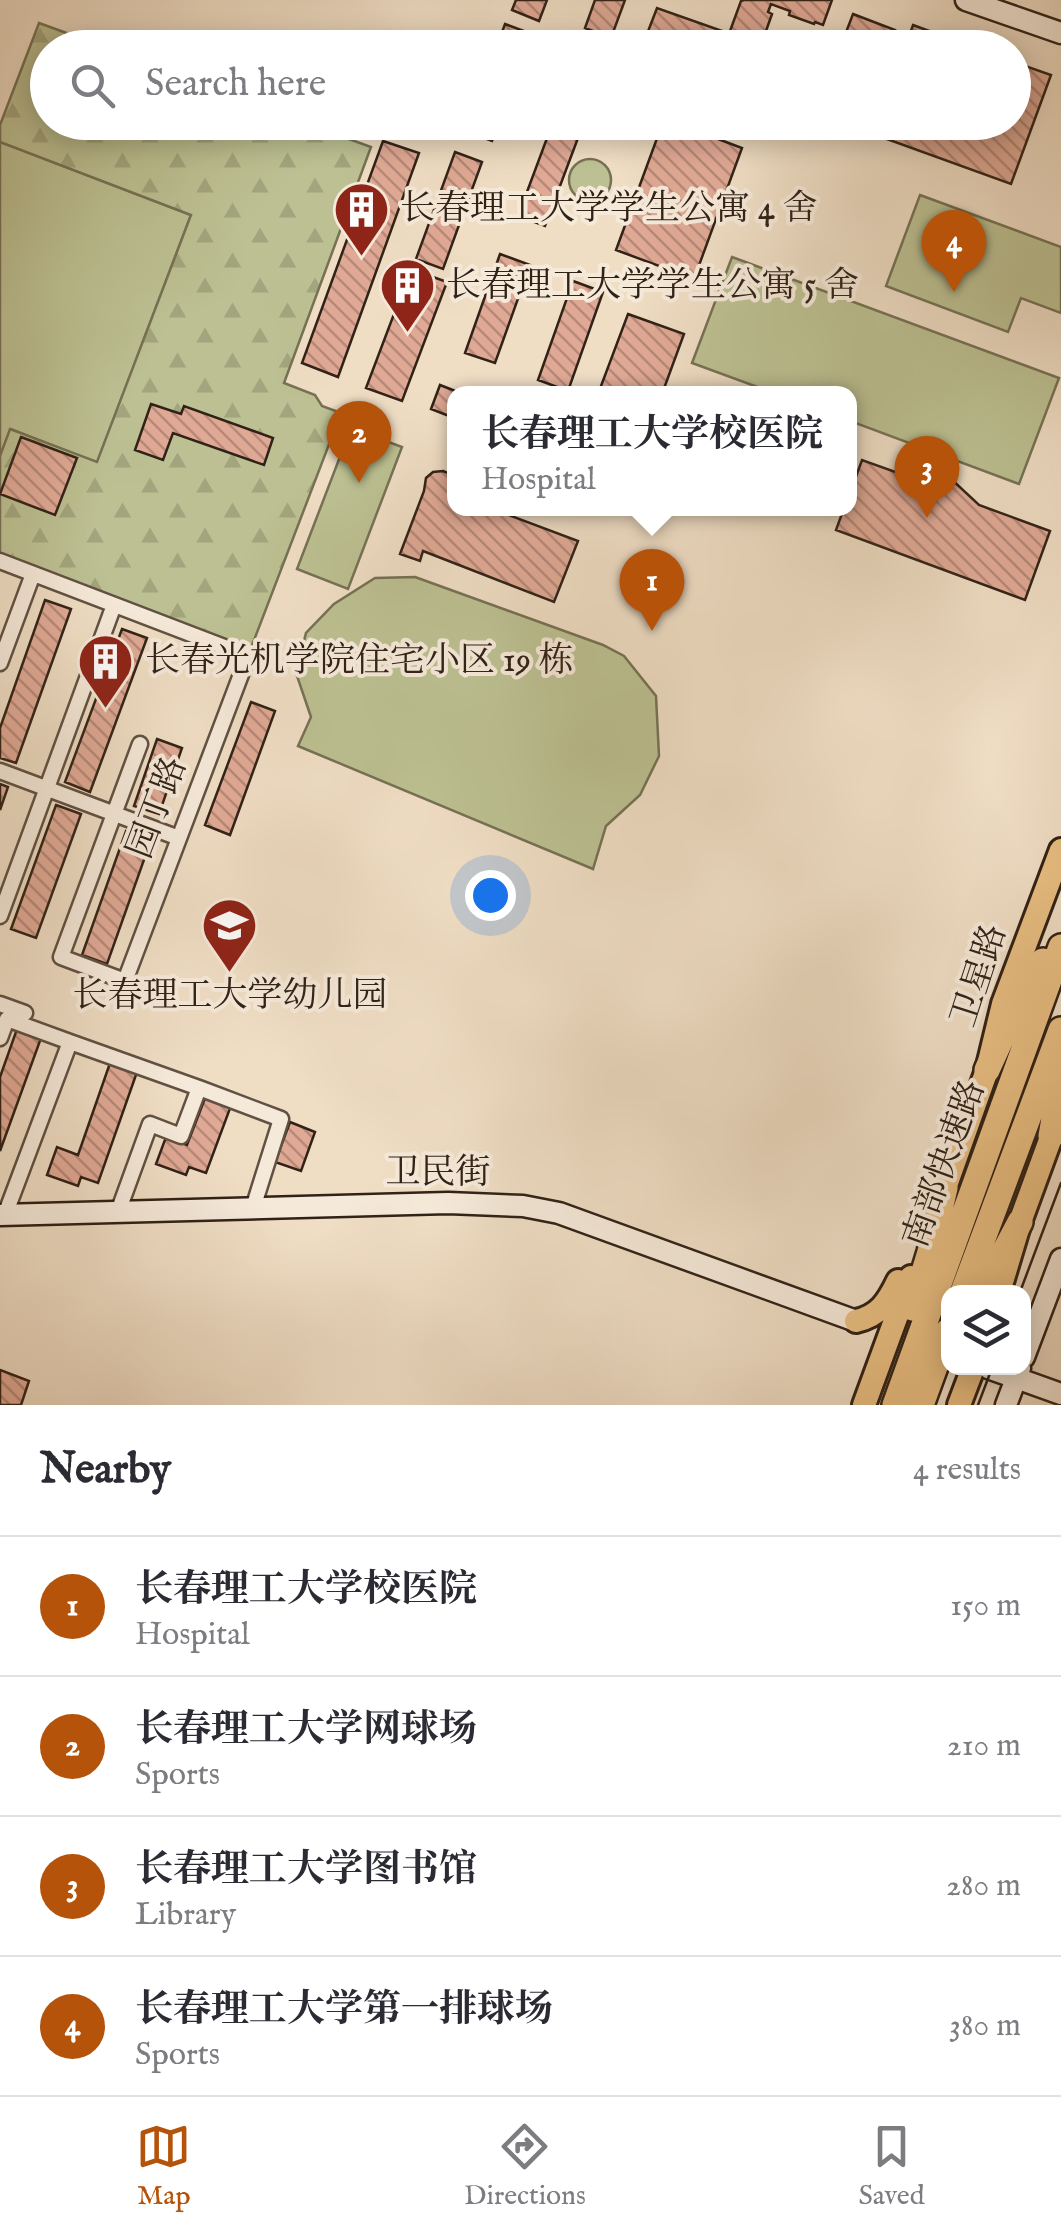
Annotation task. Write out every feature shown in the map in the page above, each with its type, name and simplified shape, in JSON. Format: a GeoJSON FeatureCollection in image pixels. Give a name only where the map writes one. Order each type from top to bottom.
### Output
{"type":"FeatureCollection","features":[{"type":"Feature","properties":{"kind":"highway"},"geometry":{"type":"LineString","coordinates":[[988,1070],[1014,1011],[1061,930]]}},
{"type":"Feature","properties":{"kind":"highway","name":"南部快速路"},"geometry":{"type":"LineString","coordinates":[[894,1405],[1061,947]]}},
{"type":"Feature","properties":{"kind":"highway","name":"南部快速路"},"geometry":{"type":"LineString","coordinates":[[966,1285],[1061,1030]]}},
{"type":"Feature","properties":{"kind":"highway"},"geometry":{"type":"LineString","coordinates":[[1056,1124],[1061,1079]]}},
{"type":"Feature","properties":{"kind":"highway"},"geometry":{"type":"LineString","coordinates":[[894,1405],[898,1358],[945,1188]]}},
{"type":"Feature","properties":{"kind":"highway"},"geometry":{"type":"LineString","coordinates":[[987,1285],[1020,1222]]}},
{"type":"Feature","properties":{"kind":"highway"},"geometry":{"type":"LineString","coordinates":[[925,1394],[941,1350]]}},
{"type":"Feature","properties":{"kind":"highway"},"geometry":{"type":"LineString","coordinates":[[925,1394],[941,1366]]}},
{"type":"Feature","properties":{"kind":"main road","name":"卫星路"},"geometry":{"type":"LineString","coordinates":[[864,1405],[988,1070],[1003,1004],[1061,850]]}},
{"type":"Feature","properties":{"kind":"main road"},"geometry":{"type":"LineString","coordinates":[[1002,1285],[1056,1124]]}},
{"type":"Feature","properties":{"kind":"main road"},"geometry":{"type":"LineString","coordinates":[[856,1321],[870,1318],[888,1302],[898,1280],[922,1250]]}},
{"type":"Feature","properties":{"kind":"main road"},"geometry":{"type":"LineString","coordinates":[[856,1321],[867,1332],[872,1346],[874,1378]]}},
{"type":"Feature","properties":{"kind":"main road"},"geometry":{"type":"LineString","coordinates":[[958,1405],[970,1375]]}},
{"type":"Feature","properties":{"kind":"street"},"geometry":{"type":"LineString","coordinates":[[966,0],[1061,33]]}},
{"type":"Feature","properties":{"kind":"street"},"geometry":{"type":"LineString","coordinates":[[0,561],[114,605],[0,916]]}},
{"type":"Feature","properties":{"kind":"street"},"geometry":{"type":"LineString","coordinates":[[0,663],[33,574]]}},
{"type":"Feature","properties":{"kind":"street","name":"园丁路"},"geometry":{"type":"LineString","coordinates":[[114,605],[248,656],[125,981],[61,957],[114,814]]}},
{"type":"Feature","properties":{"kind":"street"},"geometry":{"type":"LineString","coordinates":[[114,814],[140,744]]}},
{"type":"Feature","properties":{"kind":"street"},"geometry":{"type":"LineString","coordinates":[[0,770],[179,838]]}},
{"type":"Feature","properties":{"kind":"street"},"geometry":{"type":"LineString","coordinates":[[0,1004],[25,1013]]}},
{"type":"Feature","properties":{"kind":"street"},"geometry":{"type":"LineString","coordinates":[[0,1038],[7,1019],[281,1120],[253,1208]]}},
{"type":"Feature","properties":{"kind":"street"},"geometry":{"type":"LineString","coordinates":[[3,1215],[70,1042]]}},
{"type":"Feature","properties":{"kind":"street"},"geometry":{"type":"LineString","coordinates":[[118,1212],[150,1124],[181,1136],[199,1088]]}},
{"type":"Feature","properties":{"kind":"street","name":"卫民街"},"geometry":{"type":"LineString","coordinates":[[3,1215],[448,1203],[523,1206],[559,1213],[856,1321]]}},
{"type":"Feature","properties":{"kind":"street"},"geometry":{"type":"LineString","coordinates":[[1031,1338],[1061,1259]]}},
{"type":"Feature","properties":{"kind":"street"},"geometry":{"type":"LineString","coordinates":[[1031,1374],[1061,1394]]}},
{"type":"Feature","properties":{"kind":"street"},"geometry":{"type":"LineString","coordinates":[[1006,1405],[1017,1375]]}},
{"type":"Feature","properties":{"kind":"green space"},"geometry":{"type":"Polygon","coordinates":[[[39,23],[58,30],[36,30],[39,23]]]}},
{"type":"Feature","properties":{"kind":"green space"},"geometry":{"type":"Polygon","coordinates":[[[30,47],[30,140],[352,140],[371,147],[284,383],[315,395],[322,406],[341,413],[248,656],[0,561],[0,456],[10,429],[97,462],[191,215],[0,142],[0,125],[30,47]]]}},
{"type":"Feature","properties":{"kind":"green space"},"geometry":{"type":"Polygon","coordinates":[[[0,142],[191,215],[97,463],[11,429],[0,456],[0,142]]]}},
{"type":"Feature","properties":{"kind":"green space"},"geometry":{"type":"Polygon","coordinates":[[[590,159],[605,165],[611,180],[605,195],[590,201],[575,195],[569,180],[575,165],[590,159]]]}},
{"type":"Feature","properties":{"kind":"green space"},"geometry":{"type":"Polygon","coordinates":[[[920,195],[1061,247],[1061,313],[1021,298],[1008,332],[886,286],[920,195]]]}},
{"type":"Feature","properties":{"kind":"green space"},"geometry":{"type":"Polygon","coordinates":[[[732,257],[1059,378],[1019,484],[857,424],[857,386],[755,386],[692,363],[732,257]]]}},
{"type":"Feature","properties":{"kind":"green space"},"geometry":{"type":"Polygon","coordinates":[[[351,428],[402,447],[348,589],[297,569],[351,428]]]}},
{"type":"Feature","properties":{"kind":"green space"},"geometry":{"type":"Polygon","coordinates":[[[415,577],[603,645],[624,656],[656,696],[659,756],[640,795],[606,826],[593,869],[298,746],[311,717],[296,673],[306,633],[334,604],[375,578],[415,577]]]}},
{"type":"Feature","properties":{"kind":"building"},"geometry":{"type":"Polygon","coordinates":[[[516,0],[547,0],[539,21],[512,10],[516,0]]]}},
{"type":"Feature","properties":{"kind":"building"},"geometry":{"type":"Polygon","coordinates":[[[595,0],[625,0],[614,30],[585,28],[595,0]]]}},
{"type":"Feature","properties":{"kind":"building"},"geometry":{"type":"Polygon","coordinates":[[[832,0],[823,25],[789,15],[790,11],[771,4],[766,30],[730,30],[741,1],[832,0]]]}},
{"type":"Feature","properties":{"kind":"building"},"geometry":{"type":"Polygon","coordinates":[[[657,8],[719,30],[649,30],[657,8]]]}},
{"type":"Feature","properties":{"kind":"building"},"geometry":{"type":"Polygon","coordinates":[[[853,14],[895,30],[847,30],[853,14]]]}},
{"type":"Feature","properties":{"kind":"building"},"geometry":{"type":"Polygon","coordinates":[[[1031,68],[1051,75],[1031,130],[1031,68]]]}},
{"type":"Feature","properties":{"kind":"building"},"geometry":{"type":"Polygon","coordinates":[[[546,140],[577,140],[545,226],[518,216],[546,140]]]}},
{"type":"Feature","properties":{"kind":"building"},"geometry":{"type":"Polygon","coordinates":[[[656,140],[721,140],[742,148],[694,279],[616,250],[656,140]]]}},
{"type":"Feature","properties":{"kind":"building"},"geometry":{"type":"Polygon","coordinates":[[[890,140],[1027,140],[1011,184],[890,140]]]}},
{"type":"Feature","properties":{"kind":"building","name":"长春理工大学学生公寓 4 舍"},"geometry":{"type":"Polygon","coordinates":[[[383,141],[419,153],[338,377],[302,363],[383,141]]]}},
{"type":"Feature","properties":{"kind":"building"},"geometry":{"type":"Polygon","coordinates":[[[455,152],[482,162],[443,269],[416,259],[455,152]]]}},
{"type":"Feature","properties":{"kind":"building"},"geometry":{"type":"Polygon","coordinates":[[[500,254],[530,265],[495,363],[465,353],[500,254]]]}},
{"type":"Feature","properties":{"kind":"building","name":"长春理工大学学生公寓 5 舍"},"geometry":{"type":"Polygon","coordinates":[[[411,269],[447,282],[402,401],[366,388],[411,269]]]}},
{"type":"Feature","properties":{"kind":"building"},"geometry":{"type":"Polygon","coordinates":[[[573,281],[603,292],[570,386],[538,380],[573,281]]]}},
{"type":"Feature","properties":{"kind":"building"},"geometry":{"type":"Polygon","coordinates":[[[628,314],[684,334],[665,386],[601,386],[628,314]]]}},
{"type":"Feature","properties":{"kind":"building"},"geometry":{"type":"Polygon","coordinates":[[[440,385],[447,388],[447,415],[431,409],[440,385]]]}},
{"type":"Feature","properties":{"kind":"building"},"geometry":{"type":"Polygon","coordinates":[[[151,404],[181,414],[184,406],[273,438],[264,465],[173,433],[163,460],[135,450],[151,404]]]}},
{"type":"Feature","properties":{"kind":"building"},"geometry":{"type":"Polygon","coordinates":[[[21,437],[77,458],[55,515],[0,494],[21,437]]]}},
{"type":"Feature","properties":{"kind":"building"},"geometry":{"type":"Polygon","coordinates":[[[903,459],[948,476],[979,505],[1050,531],[1025,600],[836,530],[841,516],[857,516],[857,474],[862,460],[898,473],[903,459]]]}},
{"type":"Feature","properties":{"kind":"building"},"geometry":{"type":"Polygon","coordinates":[[[433,472],[447,473],[447,516],[511,516],[578,541],[554,602],[423,551],[420,561],[400,554],[426,478],[433,472]]]}},
{"type":"Feature","properties":{"kind":"building"},"geometry":{"type":"Polygon","coordinates":[[[45,600],[71,609],[16,763],[0,758],[0,728],[45,600]]]}},
{"type":"Feature","properties":{"kind":"building","name":"长春光机学院住宅小区 19 栋"},"geometry":{"type":"Polygon","coordinates":[[[122,629],[147,638],[90,792],[65,782],[122,629]]]}},
{"type":"Feature","properties":{"kind":"building"},"geometry":{"type":"Polygon","coordinates":[[[251,702],[275,711],[230,835],[205,825],[251,702]]]}},
{"type":"Feature","properties":{"kind":"building"},"geometry":{"type":"Polygon","coordinates":[[[157,739],[182,748],[159,814],[134,806],[157,739]]]}},
{"type":"Feature","properties":{"kind":"building"},"geometry":{"type":"Polygon","coordinates":[[[0,784],[8,787],[0,810],[0,784]]]}},
{"type":"Feature","properties":{"kind":"building"},"geometry":{"type":"Polygon","coordinates":[[[56,805],[81,814],[36,938],[11,929],[56,805]]]}},
{"type":"Feature","properties":{"kind":"building"},"geometry":{"type":"Polygon","coordinates":[[[126,831],[151,840],[107,964],[82,955],[126,831]]]}},
{"type":"Feature","properties":{"kind":"building"},"geometry":{"type":"Polygon","coordinates":[[[17,1029],[41,1038],[0,1151],[0,1077],[17,1029]]]}},
{"type":"Feature","properties":{"kind":"building"},"geometry":{"type":"Polygon","coordinates":[[[110,1063],[137,1072],[98,1183],[81,1177],[78,1186],[47,1175],[57,1147],[78,1155],[110,1063]]]}},
{"type":"Feature","properties":{"kind":"building"},"geometry":{"type":"Polygon","coordinates":[[[207,1093],[232,1103],[206,1173],[189,1167],[186,1175],[156,1164],[166,1137],[187,1145],[207,1093]]]}},
{"type":"Feature","properties":{"kind":"building"},"geometry":{"type":"Polygon","coordinates":[[[290,1122],[315,1132],[301,1171],[275,1162],[290,1122]]]}},
{"type":"Feature","properties":{"kind":"building"},"geometry":{"type":"Polygon","coordinates":[[[0,1370],[29,1381],[21,1405],[0,1405],[0,1370]]]}},
{"type":"Feature","properties":{"kind":"tram line"},"geometry":{"type":"LineString","coordinates":[[1023,1285],[1061,1183]]}},
{"type":"Feature","properties":{"kind":"tram line"},"geometry":{"type":"LineString","coordinates":[[978,1405],[989,1375]]}},
{"type":"Feature","properties":{"kind":"place","name":"长春理工大学学生公寓 4 舍"},"geometry":{"type":"Point","coordinates":[361,258]}},
{"type":"Feature","properties":{"kind":"place","name":"长春理工大学第一排球场"},"geometry":{"type":"Point","coordinates":[954,292]}},
{"type":"Feature","properties":{"kind":"place","name":"长春理工大学学生公寓 5 舍"},"geometry":{"type":"Point","coordinates":[407,335]}},
{"type":"Feature","properties":{"kind":"place","name":"长春理工大学网球场"},"geometry":{"type":"Point","coordinates":[359,483]}},
{"type":"Feature","properties":{"kind":"place","name":"长春理工大学图书馆"},"geometry":{"type":"Point","coordinates":[927,518]}},
{"type":"Feature","properties":{"kind":"place","name":"长春理工大学校医院"},"geometry":{"type":"Point","coordinates":[652,631]}},
{"type":"Feature","properties":{"kind":"place","name":"长春光机学院住宅小区 19 栋"},"geometry":{"type":"Point","coordinates":[106,710]}},
{"type":"Feature","properties":{"kind":"place","name":"长春理工大学幼儿园"},"geometry":{"type":"Point","coordinates":[230,974]}}]}
